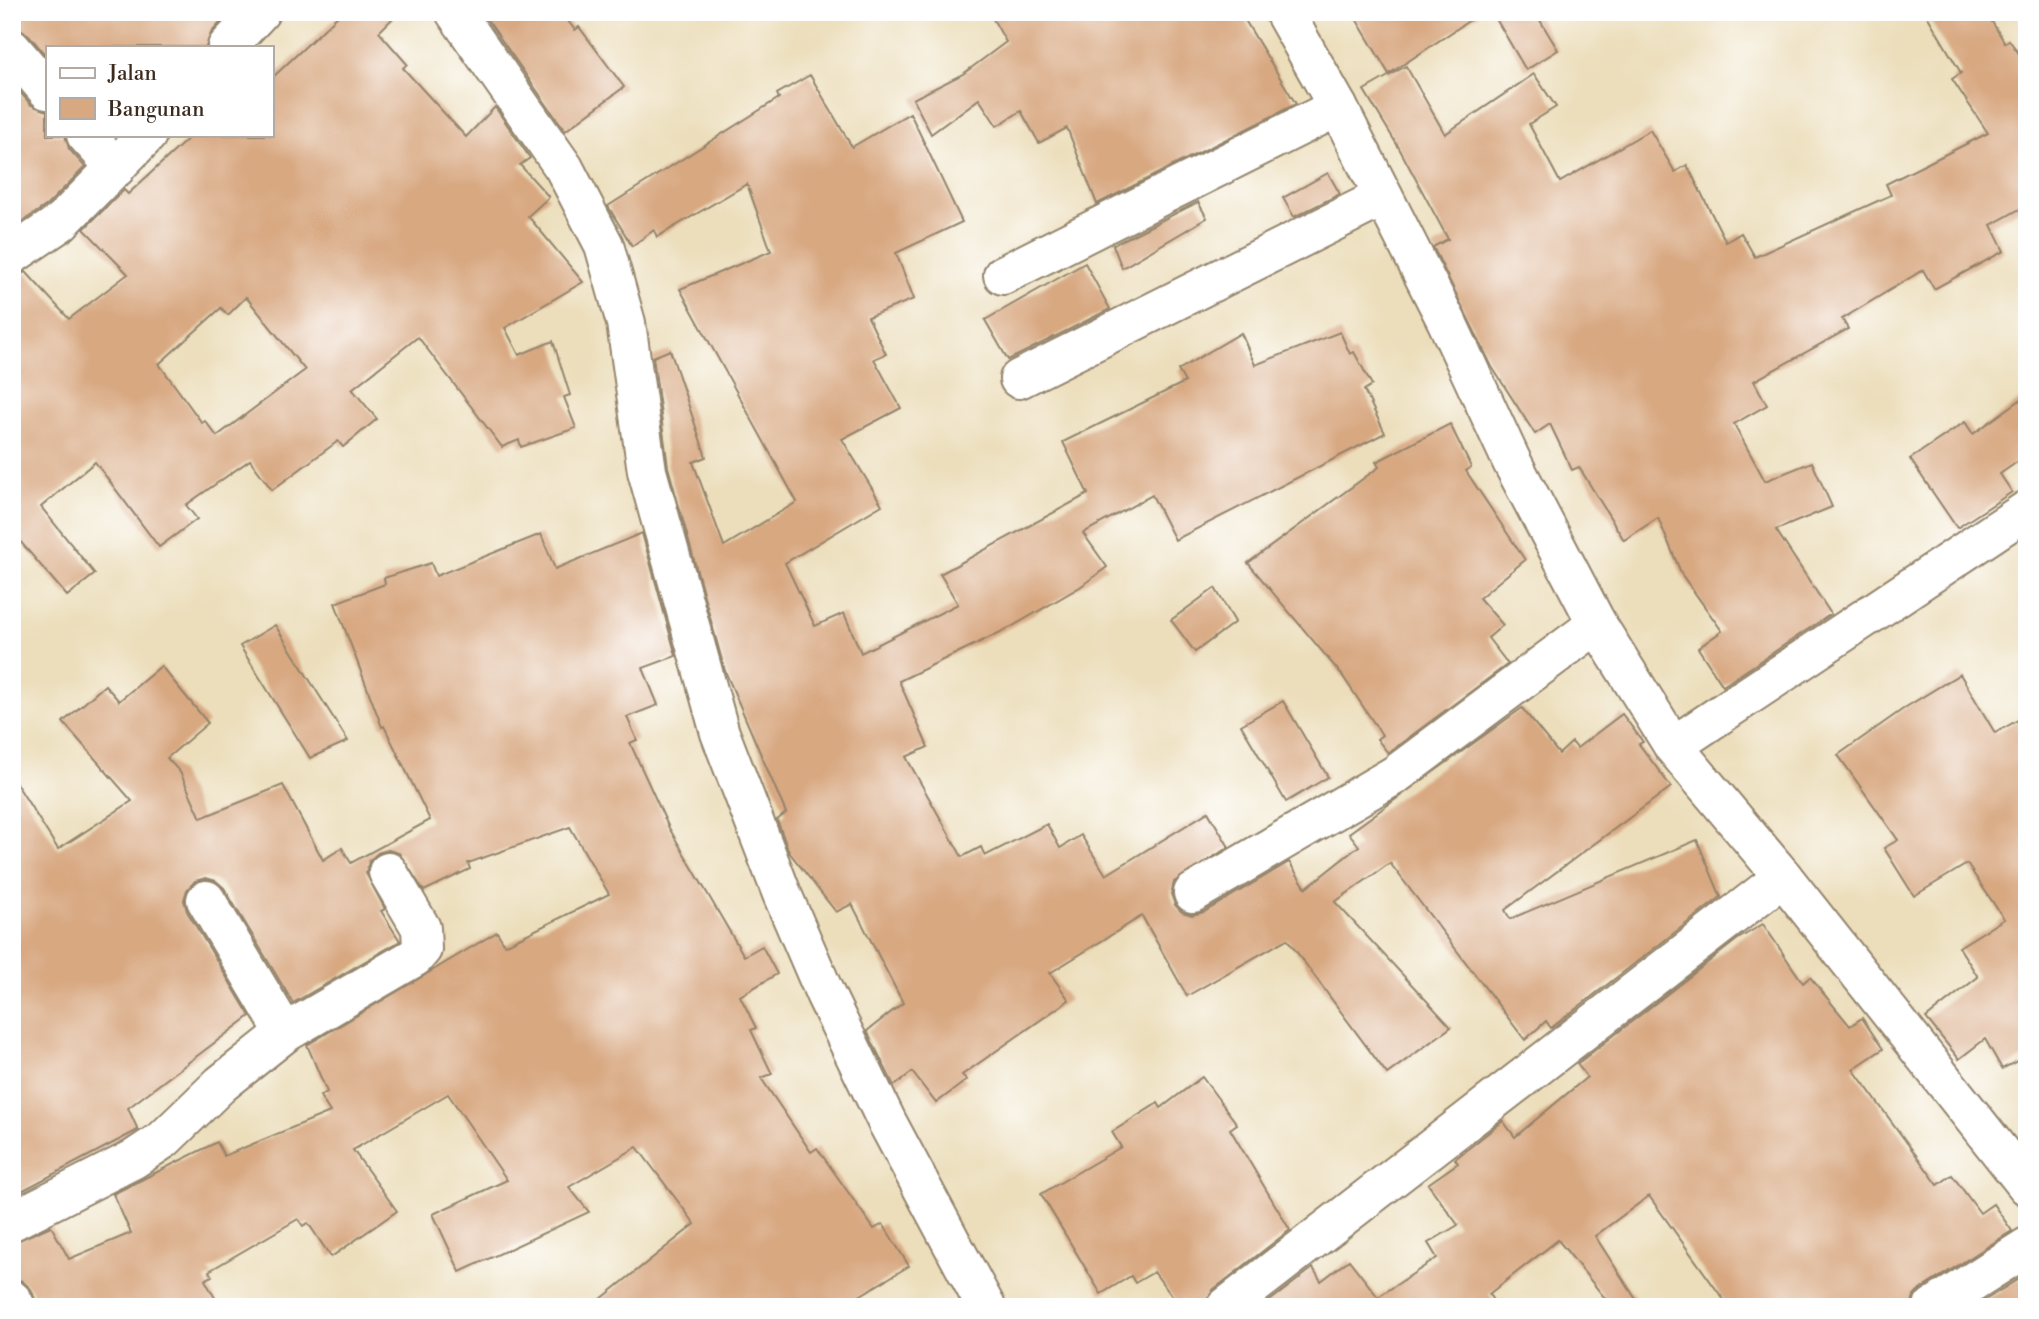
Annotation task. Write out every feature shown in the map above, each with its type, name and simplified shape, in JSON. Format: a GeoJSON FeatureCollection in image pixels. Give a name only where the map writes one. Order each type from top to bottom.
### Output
{"type":"FeatureCollection","features":[{"type":"Feature","properties":{"kind":"street"},"geometry":{"type":"LineString","coordinates":[[455,12],[564,168],[604,245],[626,323],[647,471],[720,733],[782,894],[825,994],[887,1122],[986,1307]]}},
{"type":"Feature","properties":{"kind":"street"},"geometry":{"type":"LineString","coordinates":[[1284,12],[1338,107],[1512,462],[1597,624],[1672,746],[1783,877],[2027,1186]]}},
{"type":"Feature","properties":{"kind":"street"},"geometry":{"type":"LineString","coordinates":[[228,46],[256,14]]}},
{"type":"Feature","properties":{"kind":"street"},"geometry":{"type":"LineString","coordinates":[[12,49],[46,89]]}},
{"type":"Feature","properties":{"kind":"street"},"geometry":{"type":"LineString","coordinates":[[1003,275],[1338,107]]}},
{"type":"Feature","properties":{"kind":"street"},"geometry":{"type":"LineString","coordinates":[[87,136],[116,168]]}},
{"type":"Feature","properties":{"kind":"street"},"geometry":{"type":"LineString","coordinates":[[12,255],[61,222],[146,136]]}},
{"type":"Feature","properties":{"kind":"street"},"geometry":{"type":"LineString","coordinates":[[1019,379],[1383,197]]}},
{"type":"Feature","properties":{"kind":"street"},"geometry":{"type":"LineString","coordinates":[[1672,746],[2027,510]]}},
{"type":"Feature","properties":{"kind":"street"},"geometry":{"type":"LineString","coordinates":[[1193,893],[1395,775],[1597,624]]}},
{"type":"Feature","properties":{"kind":"street"},"geometry":{"type":"LineString","coordinates":[[12,1221],[134,1159],[164,1139],[222,1084],[285,1033],[415,957],[422,950],[421,928],[388,872]]}},
{"type":"Feature","properties":{"kind":"street"},"geometry":{"type":"LineString","coordinates":[[1226,1307],[1783,877]]}},
{"type":"Feature","properties":{"kind":"street"},"geometry":{"type":"LineString","coordinates":[[206,900],[285,1033]]}},
{"type":"Feature","properties":{"kind":"street"},"geometry":{"type":"LineString","coordinates":[[1933,1307],[2027,1247]]}},
{"type":"Feature","properties":{"kind":"street"},"geometry":{"type":"LineString","coordinates":[[12,1300],[16,1307]]}},
{"type":"Feature","properties":{"kind":"building"},"geometry":{"type":"Polygon","coordinates":[[[12,12],[230,12],[211,33],[206,46],[46,46],[46,56],[12,20],[12,12]]]}},
{"type":"Feature","properties":{"kind":"building"},"geometry":{"type":"Polygon","coordinates":[[[342,12],[399,12],[379,32],[407,64],[403,68],[466,137],[495,107],[530,158],[520,165],[549,197],[528,216],[583,282],[505,328],[519,355],[553,341],[570,395],[564,397],[576,428],[521,447],[519,440],[502,447],[418,337],[352,389],[377,419],[343,447],[338,441],[272,490],[250,460],[186,505],[197,519],[159,547],[95,462],[41,507],[95,574],[67,596],[12,532],[12,277],[26,272],[69,319],[128,274],[84,229],[124,190],[128,194],[191,136],[273,136],[273,77],[342,12]],[[246,297],[228,315],[221,308],[159,364],[202,423],[205,421],[217,436],[305,370],[246,297]]]}},
{"type":"Feature","properties":{"kind":"building"},"geometry":{"type":"Polygon","coordinates":[[[482,12],[561,12],[575,30],[579,27],[624,87],[565,131],[482,12]]]}},
{"type":"Feature","properties":{"kind":"building"},"geometry":{"type":"Polygon","coordinates":[[[989,12],[1240,12],[1296,104],[1097,204],[1067,128],[1039,143],[1021,111],[997,126],[979,99],[931,134],[913,99],[963,74],[1006,42],[989,12]]]}},
{"type":"Feature","properties":{"kind":"building"},"geometry":{"type":"Polygon","coordinates":[[[1352,12],[1482,12],[1389,74],[1352,12]]]}},
{"type":"Feature","properties":{"kind":"building"},"geometry":{"type":"Polygon","coordinates":[[[1492,12],[1535,12],[1558,50],[1526,70],[1492,12]]]}},
{"type":"Feature","properties":{"kind":"building"},"geometry":{"type":"Polygon","coordinates":[[[1925,12],[1986,12],[2005,43],[2009,40],[2027,65],[2027,205],[1991,225],[2004,251],[1934,289],[1923,270],[1842,319],[1848,329],[1754,381],[1767,405],[1734,424],[1765,481],[1812,462],[1832,507],[1776,530],[1831,614],[1723,686],[1698,648],[1722,631],[1682,575],[1658,518],[1624,540],[1579,467],[1572,470],[1550,424],[1535,434],[1492,367],[1433,247],[1448,239],[1364,90],[1406,66],[1445,134],[1534,74],[1556,107],[1529,124],[1560,182],[1650,130],[1675,172],[1687,165],[1726,242],[1741,233],[1755,257],[1891,195],[1886,184],[1988,133],[1952,79],[1961,73],[1925,12]]]}},
{"type":"Feature","properties":{"kind":"building"},"geometry":{"type":"Polygon","coordinates":[[[810,75],[852,147],[910,113],[962,222],[896,253],[914,299],[868,317],[886,354],[874,359],[901,408],[842,439],[882,505],[785,563],[815,626],[844,613],[861,653],[958,604],[940,574],[1088,494],[1063,442],[1185,382],[1178,370],[1241,333],[1255,365],[1340,332],[1350,354],[1354,352],[1372,385],[1364,390],[1385,433],[1175,540],[1152,495],[1083,533],[1107,567],[1080,587],[1011,627],[899,681],[928,747],[906,757],[962,857],[981,847],[985,856],[1047,824],[1060,848],[1081,835],[1106,875],[1208,812],[1229,847],[1174,882],[1171,894],[1175,905],[1182,912],[1192,915],[1204,912],[1289,862],[1306,888],[1359,846],[1349,833],[1522,708],[1559,754],[1572,742],[1577,748],[1622,714],[1643,742],[1639,744],[1671,787],[1505,910],[1510,919],[1697,840],[1721,897],[1551,1028],[1546,1021],[1525,1040],[1390,863],[1335,902],[1451,1027],[1387,1074],[1287,939],[1187,996],[1142,916],[1050,973],[1069,1000],[962,1075],[967,1080],[936,1103],[912,1072],[894,1086],[867,1031],[903,1003],[852,904],[836,912],[789,852],[777,820],[786,813],[725,671],[668,467],[653,357],[670,350],[706,457],[693,462],[724,546],[797,502],[680,289],[771,251],[747,184],[657,237],[654,230],[632,246],[608,206],[779,98],[777,94],[810,75]]]}},
{"type":"Feature","properties":{"kind":"building"},"geometry":{"type":"Polygon","coordinates":[[[12,83],[31,105],[46,111],[46,136],[65,136],[69,149],[85,167],[47,205],[20,223],[12,212],[12,83]]]}},
{"type":"Feature","properties":{"kind":"building"},"geometry":{"type":"Polygon","coordinates":[[[1328,173],[1340,194],[1294,217],[1283,198],[1328,173]]]}},
{"type":"Feature","properties":{"kind":"building"},"geometry":{"type":"Polygon","coordinates":[[[1198,202],[1207,218],[1122,268],[1113,245],[1198,202]]]}},
{"type":"Feature","properties":{"kind":"building"},"geometry":{"type":"Polygon","coordinates":[[[1085,263],[1110,309],[1008,360],[985,320],[1085,263]]]}},
{"type":"Feature","properties":{"kind":"building"},"geometry":{"type":"Polygon","coordinates":[[[2027,395],[2027,455],[2000,474],[2012,492],[1957,528],[1910,459],[1965,422],[1973,434],[2027,395]]]}},
{"type":"Feature","properties":{"kind":"building"},"geometry":{"type":"Polygon","coordinates":[[[1450,424],[1471,467],[1466,471],[1525,560],[1479,598],[1503,625],[1488,638],[1508,664],[1388,753],[1377,739],[1382,735],[1342,675],[1248,563],[1379,467],[1376,462],[1450,424]]]}},
{"type":"Feature","properties":{"kind":"building"},"geometry":{"type":"Polygon","coordinates":[[[642,533],[676,656],[643,668],[658,705],[627,717],[637,740],[630,743],[669,828],[744,956],[762,946],[777,974],[740,996],[756,1028],[751,1030],[772,1074],[761,1078],[811,1152],[817,1148],[874,1229],[883,1224],[909,1266],[841,1307],[591,1307],[695,1224],[637,1147],[569,1187],[589,1212],[460,1272],[433,1214],[507,1180],[448,1094],[353,1150],[397,1211],[331,1257],[308,1223],[303,1226],[298,1219],[209,1271],[212,1276],[205,1280],[220,1307],[38,1307],[31,1289],[22,1281],[12,1278],[12,1243],[51,1226],[69,1259],[131,1233],[113,1194],[217,1142],[224,1156],[330,1112],[320,1096],[327,1092],[307,1045],[497,932],[505,945],[609,894],[570,827],[468,863],[470,869],[424,891],[399,853],[388,850],[378,853],[369,861],[366,873],[385,909],[381,911],[400,941],[293,1003],[224,888],[216,881],[206,878],[195,881],[187,890],[184,900],[187,911],[250,1016],[128,1108],[138,1130],[12,1196],[12,777],[58,849],[132,801],[63,722],[105,685],[119,701],[161,666],[208,723],[167,758],[180,772],[201,818],[283,785],[323,860],[342,848],[351,863],[430,820],[384,726],[382,727],[335,603],[385,584],[384,578],[431,563],[436,576],[541,534],[555,569],[642,533]]]}},
{"type":"Feature","properties":{"kind":"building"},"geometry":{"type":"Polygon","coordinates":[[[1215,588],[1235,622],[1195,652],[1171,620],[1215,588]]]}},
{"type":"Feature","properties":{"kind":"building"},"geometry":{"type":"Polygon","coordinates":[[[275,625],[348,741],[310,758],[240,646],[275,625]]]}},
{"type":"Feature","properties":{"kind":"building"},"geometry":{"type":"Polygon","coordinates":[[[1960,674],[1995,733],[2027,715],[2027,1056],[2002,1069],[1985,1039],[1959,1059],[1926,1018],[1978,977],[1959,947],[2004,919],[1967,864],[1914,896],[1884,848],[1898,840],[1838,755],[1906,707],[1960,674]]]}},
{"type":"Feature","properties":{"kind":"building"},"geometry":{"type":"Polygon","coordinates":[[[1283,701],[1328,777],[1286,802],[1241,725],[1283,701]]]}},
{"type":"Feature","properties":{"kind":"building"},"geometry":{"type":"Polygon","coordinates":[[[1763,924],[1803,983],[1810,977],[1850,1026],[1862,1018],[1883,1049],[1853,1069],[1938,1185],[1952,1175],[1980,1213],[1993,1204],[2012,1231],[1921,1289],[1914,1296],[1911,1307],[1729,1307],[1649,1196],[1595,1236],[1641,1307],[1612,1307],[1558,1240],[1489,1294],[1497,1307],[1262,1307],[1313,1268],[1321,1281],[1349,1260],[1378,1297],[1437,1258],[1428,1243],[1458,1225],[1428,1184],[1458,1163],[1455,1159],[1503,1121],[1515,1137],[1587,1077],[1577,1064],[1738,939],[1763,924]]]}},
{"type":"Feature","properties":{"kind":"building"},"geometry":{"type":"Polygon","coordinates":[[[1202,1077],[1237,1124],[1230,1129],[1290,1230],[1213,1290],[1205,1307],[1180,1307],[1154,1272],[1135,1283],[1131,1276],[1101,1294],[1041,1194],[1121,1147],[1112,1132],[1158,1103],[1161,1108],[1202,1077]]]}},
{"type":"Feature","properties":{"kind":"building"},"geometry":{"type":"Polygon","coordinates":[[[2020,1278],[2027,1289],[2027,1307],[1974,1307],[2020,1278]]]}}]}
